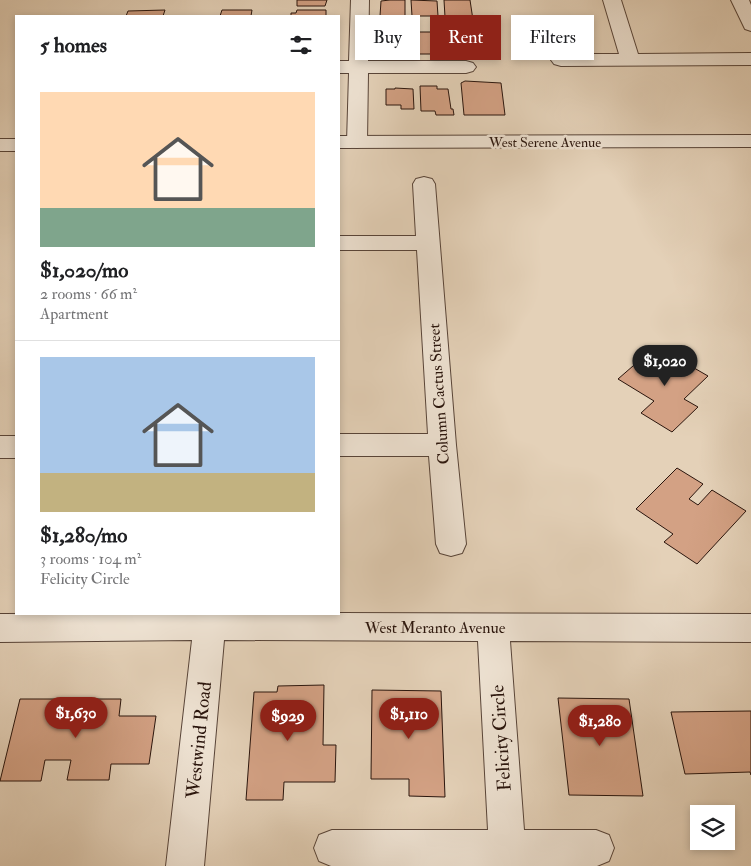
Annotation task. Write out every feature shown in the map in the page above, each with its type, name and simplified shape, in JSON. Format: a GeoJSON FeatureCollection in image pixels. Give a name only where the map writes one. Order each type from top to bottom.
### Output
{"type":"FeatureCollection","features":[{"type":"Feature","properties":{"kind":"street"},"geometry":{"type":"LineString","coordinates":[[348,142],[358,67],[360,0]]}},
{"type":"Feature","properties":{"kind":"street"},"geometry":{"type":"LineString","coordinates":[[612,0],[630,60]]}},
{"type":"Feature","properties":{"kind":"street"},"geometry":{"type":"LineString","coordinates":[[740,0],[751,25]]}},
{"type":"Feature","properties":{"kind":"street"},"geometry":{"type":"LineString","coordinates":[[594,60],[751,59]]}},
{"type":"Feature","properties":{"kind":"street"},"geometry":{"type":"LineString","coordinates":[[340,67],[466,67]]}},
{"type":"Feature","properties":{"kind":"street","name":"West Serene Avenue"},"geometry":{"type":"LineString","coordinates":[[348,142],[751,141]]}},
{"type":"Feature","properties":{"kind":"street"},"geometry":{"type":"LineString","coordinates":[[0,145],[15,145]]}},
{"type":"Feature","properties":{"kind":"street","name":"Column Cactus Street"},"geometry":{"type":"LineString","coordinates":[[424,184],[426,243],[451,544]]}},
{"type":"Feature","properties":{"kind":"street"},"geometry":{"type":"LineString","coordinates":[[340,243],[426,243]]}},
{"type":"Feature","properties":{"kind":"street"},"geometry":{"type":"LineString","coordinates":[[340,445],[442,445]]}},
{"type":"Feature","properties":{"kind":"street"},"geometry":{"type":"LineString","coordinates":[[0,447],[15,447]]}},
{"type":"Feature","properties":{"kind":"street","name":"West Meranto Avenue"},"geometry":{"type":"LineString","coordinates":[[0,628],[211,620],[493,627],[751,628]]}},
{"type":"Feature","properties":{"kind":"street","name":"Westwind Road"},"geometry":{"type":"LineString","coordinates":[[185,866],[211,620]]}},
{"type":"Feature","properties":{"kind":"street","name":"Felicity Circle"},"geometry":{"type":"LineString","coordinates":[[493,627],[507,848]]}},
{"type":"Feature","properties":{"kind":"street"},"geometry":{"type":"LineString","coordinates":[[332,848],[596,848]]}},
{"type":"Feature","properties":{"kind":"building"},"geometry":{"type":"Polygon","coordinates":[[[297,0],[327,0],[325,6],[297,6],[297,0]]]}},
{"type":"Feature","properties":{"kind":"building"},"geometry":{"type":"Polygon","coordinates":[[[405,0],[405,15],[380,15],[381,1],[405,0]]]}},
{"type":"Feature","properties":{"kind":"building"},"geometry":{"type":"Polygon","coordinates":[[[411,0],[437,1],[438,15],[412,15],[411,0]]]}},
{"type":"Feature","properties":{"kind":"building"},"geometry":{"type":"Polygon","coordinates":[[[444,0],[470,0],[472,15],[445,15],[444,0]]]}},
{"type":"Feature","properties":{"kind":"building"},"geometry":{"type":"Polygon","coordinates":[[[165,10],[163,15],[126,15],[128,11],[165,10]]]}},
{"type":"Feature","properties":{"kind":"building"},"geometry":{"type":"Polygon","coordinates":[[[222,10],[252,10],[251,15],[220,15],[222,10]]]}},
{"type":"Feature","properties":{"kind":"building"},"geometry":{"type":"Polygon","coordinates":[[[297,10],[326,10],[326,15],[291,15],[291,13],[296,13],[297,10]]]}},
{"type":"Feature","properties":{"kind":"building"},"geometry":{"type":"Polygon","coordinates":[[[420,32],[430,32],[430,54],[420,54],[420,32]]]}},
{"type":"Feature","properties":{"kind":"building"},"geometry":{"type":"Polygon","coordinates":[[[465,81],[501,83],[505,115],[464,115],[461,83],[465,81]]]}},
{"type":"Feature","properties":{"kind":"building"},"geometry":{"type":"Polygon","coordinates":[[[420,86],[437,86],[437,89],[448,89],[451,109],[453,109],[454,115],[436,115],[435,111],[421,111],[420,86]]]}},
{"type":"Feature","properties":{"kind":"building"},"geometry":{"type":"Polygon","coordinates":[[[386,89],[413,89],[414,109],[401,109],[401,105],[386,105],[386,89]]]}},
{"type":"Feature","properties":{"kind":"building"},"geometry":{"type":"Polygon","coordinates":[[[656,346],[708,376],[684,399],[698,407],[672,432],[641,413],[654,401],[618,379],[656,346]]]}},
{"type":"Feature","properties":{"kind":"building"},"geometry":{"type":"Polygon","coordinates":[[[677,468],[703,484],[689,499],[698,505],[712,490],[746,511],[697,564],[664,542],[673,534],[636,509],[677,468]]]}},
{"type":"Feature","properties":{"kind":"building"},"geometry":{"type":"Polygon","coordinates":[[[324,685],[323,745],[336,745],[335,782],[284,782],[283,800],[246,800],[254,692],[277,692],[278,686],[324,685]]]}},
{"type":"Feature","properties":{"kind":"building"},"geometry":{"type":"Polygon","coordinates":[[[372,690],[441,691],[445,797],[409,796],[409,779],[371,779],[372,690]]]}},
{"type":"Feature","properties":{"kind":"building"},"geometry":{"type":"Polygon","coordinates":[[[558,698],[629,699],[643,796],[569,795],[558,698]]]}},
{"type":"Feature","properties":{"kind":"building"},"geometry":{"type":"Polygon","coordinates":[[[20,699],[121,699],[119,716],[156,716],[149,764],[111,764],[109,780],[67,780],[71,760],[45,760],[41,781],[0,781],[20,699]]]}},
{"type":"Feature","properties":{"kind":"building"},"geometry":{"type":"Polygon","coordinates":[[[751,711],[751,775],[750,772],[685,774],[671,712],[751,711]]]}}]}
